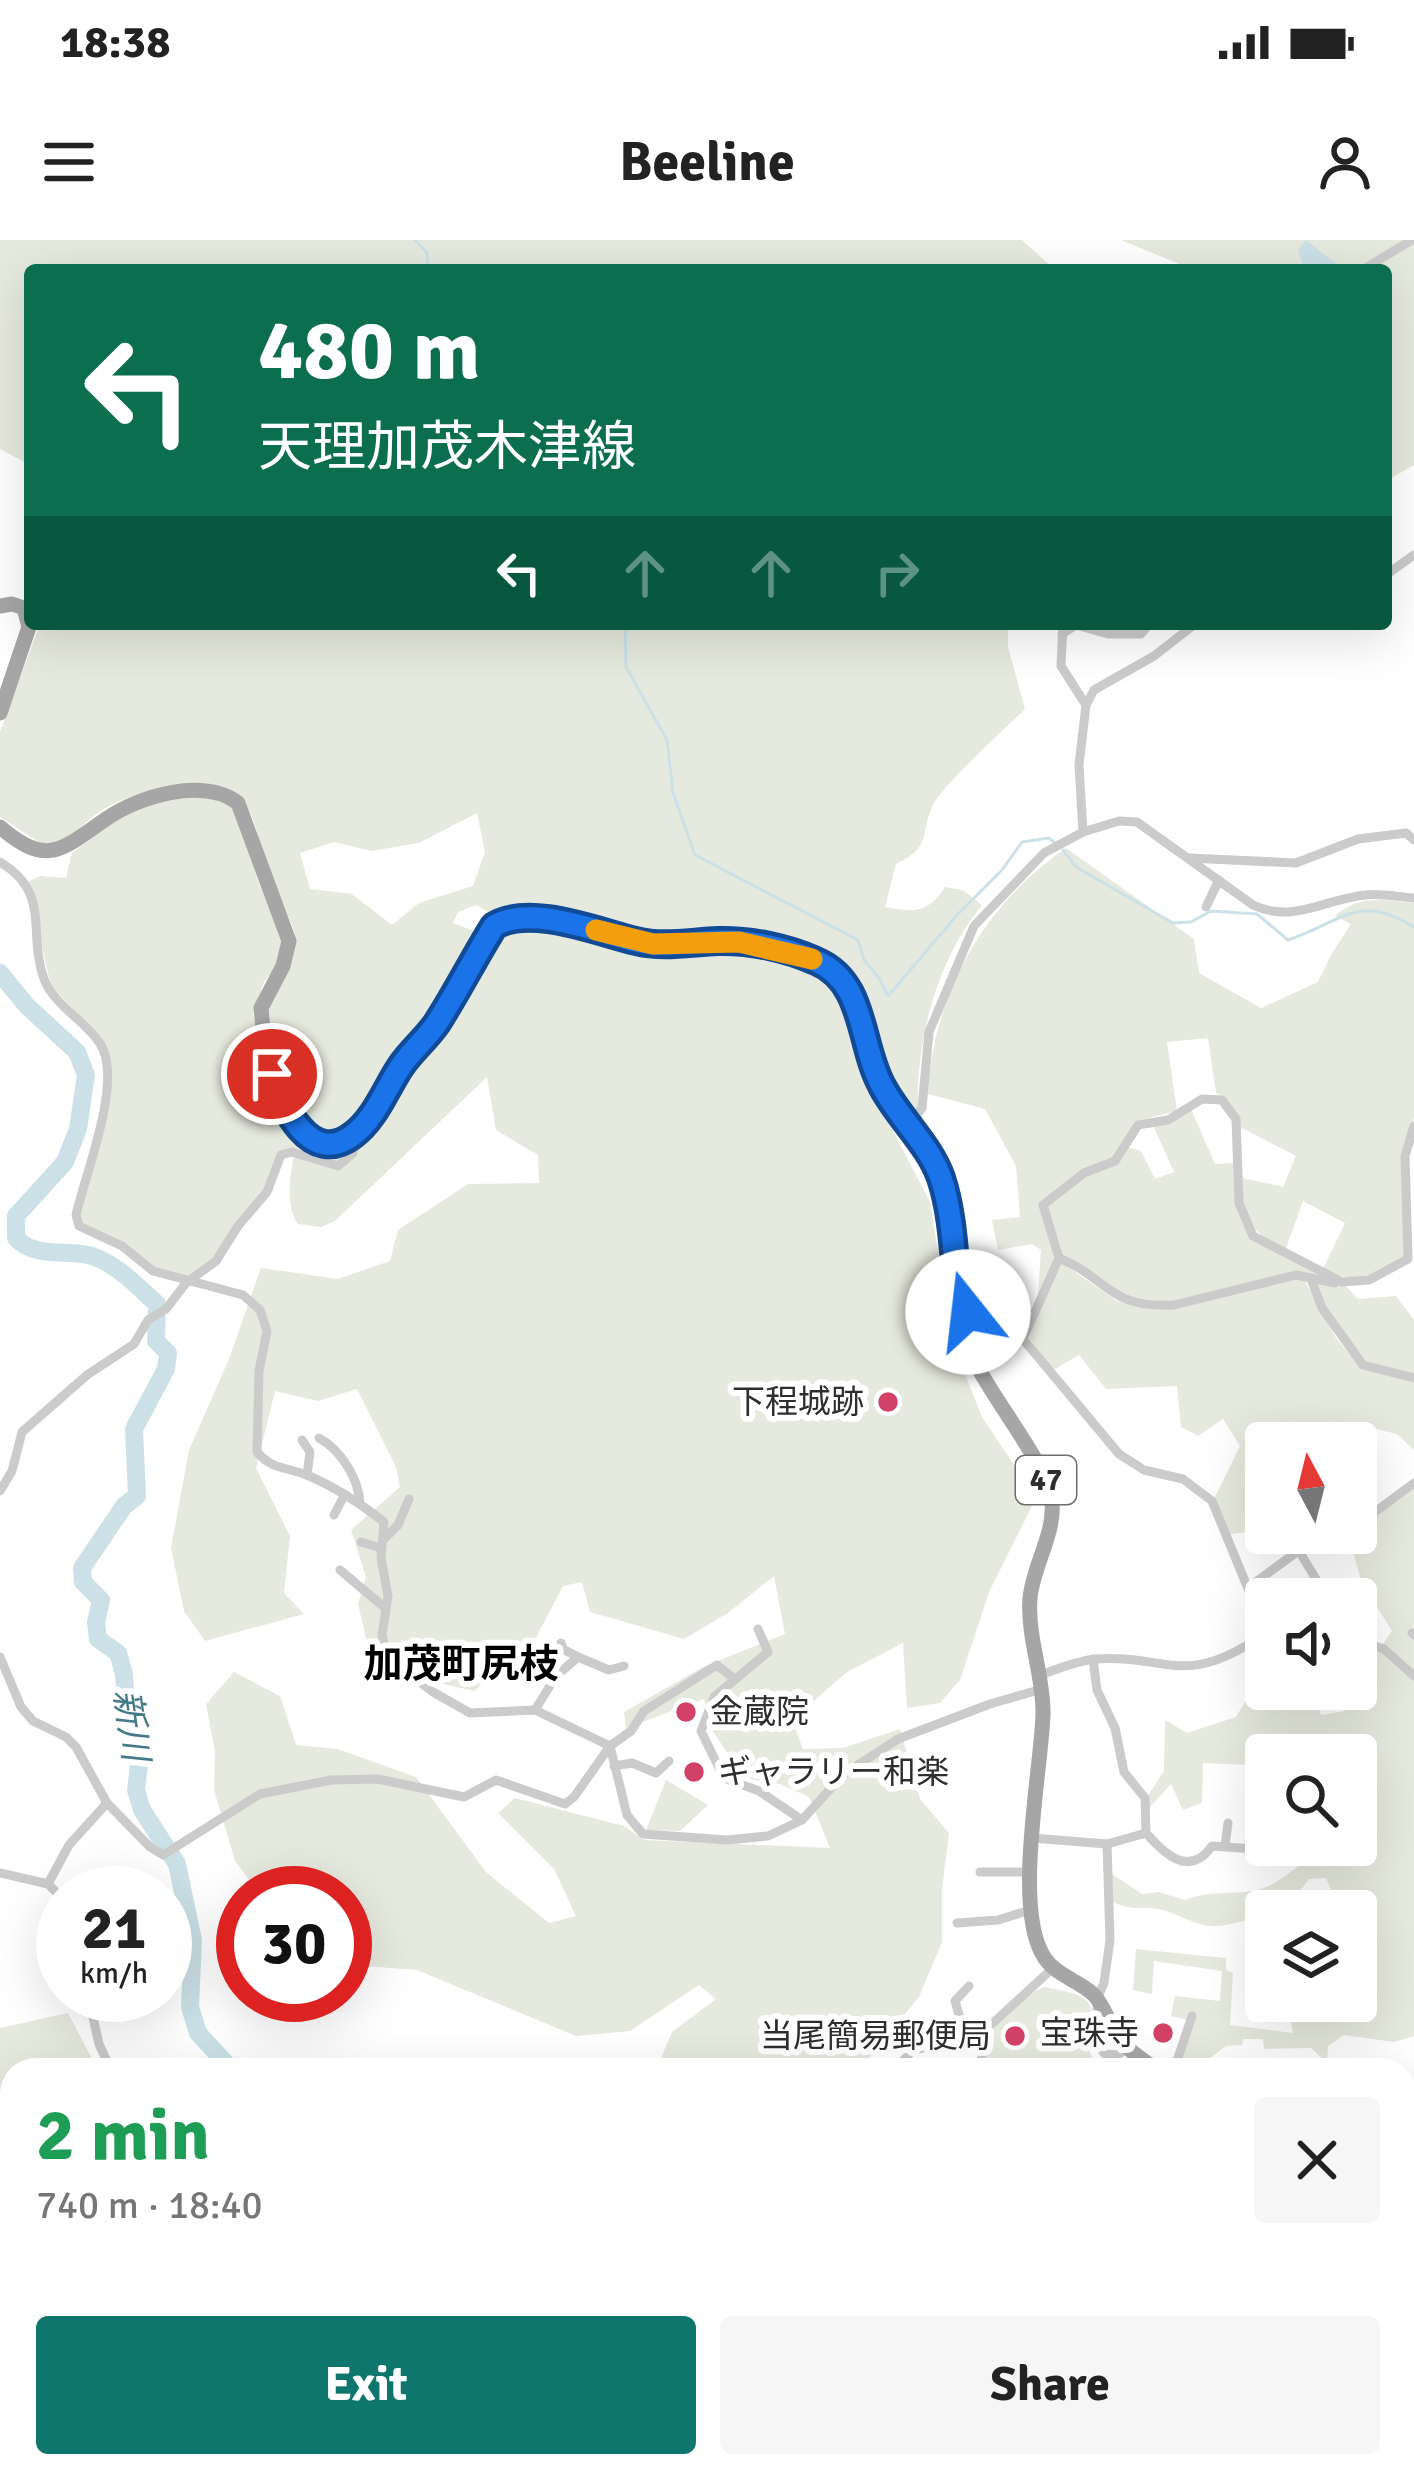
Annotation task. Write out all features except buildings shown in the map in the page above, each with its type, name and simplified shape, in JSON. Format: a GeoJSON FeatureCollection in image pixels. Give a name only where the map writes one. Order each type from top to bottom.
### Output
{"type":"FeatureCollection","features":[{"type":"Feature","properties":{"kind":"main road"},"geometry":{"type":"LineString","coordinates":[[0,713],[28,630]]}},
{"type":"Feature","properties":{"kind":"main road"},"geometry":{"type":"LineString","coordinates":[[0,827],[33,848],[59,850],[124,809],[155,798],[207,790],[238,803],[289,941],[260,1018],[276,1087],[290,1120],[310,1137],[333,1143],[355,1134]]}},
{"type":"Feature","properties":{"kind":"main road","name":"47"},"geometry":{"type":"LineString","coordinates":[[355,1134],[434,1027],[494,926],[517,918],[586,927],[640,943],[739,942],[790,952],[828,966],[852,993],[870,1062],[943,1183],[959,1305],[972,1355],[1046,1480],[1052,1500],[1030,1600],[1041,1682],[1031,1838],[1038,1943],[1054,1968]]}},
{"type":"Feature","properties":{"kind":"main road"},"geometry":{"type":"LineString","coordinates":[[1054,1968],[1097,1999],[1127,2048],[1141,2058]]}},
{"type":"Feature","properties":{"kind":"street"},"geometry":{"type":"LineString","coordinates":[[1372,264],[1412,240]]}},
{"type":"Feature","properties":{"kind":"street"},"geometry":{"type":"LineString","coordinates":[[1062,630],[1060,666],[1086,706]]}},
{"type":"Feature","properties":{"kind":"street"},"geometry":{"type":"LineString","coordinates":[[1097,630],[1127,637],[1145,630]]}},
{"type":"Feature","properties":{"kind":"street"},"geometry":{"type":"LineString","coordinates":[[1083,832],[1079,765],[1086,706],[1094,690],[1154,656],[1187,630]]}},
{"type":"Feature","properties":{"kind":"street"},"geometry":{"type":"LineString","coordinates":[[909,1126],[922,1108],[929,1032],[974,926],[1024,870],[1083,832],[1119,821],[1138,822],[1257,908],[1282,915],[1364,895],[1414,898]]}},
{"type":"Feature","properties":{"kind":"street"},"geometry":{"type":"LineString","coordinates":[[1189,858],[1296,863],[1358,839],[1410,836],[1414,822]]}},
{"type":"Feature","properties":{"kind":"street"},"geometry":{"type":"LineString","coordinates":[[0,862],[26,883],[33,897],[44,979],[107,1056],[100,1123],[77,1222],[82,1229],[122,1246],[153,1271],[243,1295],[260,1310],[267,1331],[259,1371],[257,1452],[275,1468],[307,1475],[384,1522],[381,1545],[387,1583],[382,1635],[386,1654],[433,1692],[470,1713],[535,1710],[610,1747]]}},
{"type":"Feature","properties":{"kind":"street"},"geometry":{"type":"LineString","coordinates":[[1206,907],[1220,880]]}},
{"type":"Feature","properties":{"kind":"street"},"geometry":{"type":"LineString","coordinates":[[1023,1339],[1059,1258],[1057,1240],[1043,1210],[1047,1201],[1084,1173],[1114,1161],[1138,1125],[1168,1120],[1195,1101],[1216,1096],[1236,1119],[1236,1177],[1246,1225],[1267,1246],[1342,1282]]}},
{"type":"Feature","properties":{"kind":"street"},"geometry":{"type":"LineString","coordinates":[[1059,1258],[1118,1298],[1154,1306],[1296,1275],[1342,1282],[1369,1280],[1408,1259],[1405,1156],[1414,1126]]}},
{"type":"Feature","properties":{"kind":"street"},"geometry":{"type":"LineString","coordinates":[[0,1491],[12,1472],[22,1432],[134,1343],[148,1320],[166,1310],[187,1283],[216,1261],[261,1201],[280,1155],[292,1152],[338,1166],[353,1153],[355,1134]]}},
{"type":"Feature","properties":{"kind":"street"},"geometry":{"type":"LineString","coordinates":[[1311,1279],[1322,1308],[1363,1365],[1414,1378]]}},
{"type":"Feature","properties":{"kind":"street"},"geometry":{"type":"LineString","coordinates":[[959,1305],[998,1336],[1023,1339],[1119,1454],[1144,1470],[1183,1479],[1212,1501],[1223,1536],[1245,1578]]}},
{"type":"Feature","properties":{"kind":"street"},"geometry":{"type":"LineString","coordinates":[[319,1438],[333,1446],[346,1464],[359,1490],[360,1504]]}},
{"type":"Feature","properties":{"kind":"street"},"geometry":{"type":"LineString","coordinates":[[302,1440],[310,1452],[307,1475]]}},
{"type":"Feature","properties":{"kind":"street"},"geometry":{"type":"LineString","coordinates":[[1377,1510],[1414,1483]]}},
{"type":"Feature","properties":{"kind":"street"},"geometry":{"type":"LineString","coordinates":[[334,1516],[344,1496]]}},
{"type":"Feature","properties":{"kind":"street"},"geometry":{"type":"LineString","coordinates":[[381,1545],[398,1525],[409,1499]]}},
{"type":"Feature","properties":{"kind":"street"},"geometry":{"type":"LineString","coordinates":[[361,1542],[381,1545]]}},
{"type":"Feature","properties":{"kind":"street"},"geometry":{"type":"LineString","coordinates":[[1262,1578],[1295,1554]]}},
{"type":"Feature","properties":{"kind":"street"},"geometry":{"type":"LineString","coordinates":[[340,1570],[385,1608]]}},
{"type":"Feature","properties":{"kind":"street"},"geometry":{"type":"LineString","coordinates":[[758,1629],[768,1652],[733,1678],[707,1710],[701,1731],[724,1778],[759,1791],[802,1820]]}},
{"type":"Feature","properties":{"kind":"street"},"geometry":{"type":"LineString","coordinates":[[561,1643],[563,1649],[608,1670],[624,1666]]}},
{"type":"Feature","properties":{"kind":"street"},"geometry":{"type":"LineString","coordinates":[[610,1747],[627,1815],[643,1834],[742,1840],[768,1836],[802,1820],[844,1774],[898,1739],[1093,1659],[1184,1668],[1208,1664],[1245,1644]]}},
{"type":"Feature","properties":{"kind":"street"},"geometry":{"type":"LineString","coordinates":[[1377,1647],[1414,1676]]}},
{"type":"Feature","properties":{"kind":"street"},"geometry":{"type":"LineString","coordinates":[[535,1710],[556,1676],[578,1657]]}},
{"type":"Feature","properties":{"kind":"street"},"geometry":{"type":"LineString","coordinates":[[0,1658],[21,1707],[33,1721],[76,1747],[107,1803],[163,1855],[260,1794],[331,1780],[378,1779],[464,1797],[496,1780],[565,1804],[644,1711],[717,1665],[733,1678]]}},
{"type":"Feature","properties":{"kind":"street"},"geometry":{"type":"LineString","coordinates":[[1093,1659],[1097,1690],[1114,1728],[1124,1772],[1144,1798],[1146,1833],[1160,1849],[1180,1860],[1202,1861],[1212,1846],[1245,1848]]}},
{"type":"Feature","properties":{"kind":"street"},"geometry":{"type":"LineString","coordinates":[[614,1766],[632,1763],[656,1774],[669,1761]]}},
{"type":"Feature","properties":{"kind":"street"},"geometry":{"type":"LineString","coordinates":[[58,1866],[69,1845],[107,1803]]}},
{"type":"Feature","properties":{"kind":"street"},"geometry":{"type":"LineString","coordinates":[[1225,1846],[1228,1823]]}},
{"type":"Feature","properties":{"kind":"street"},"geometry":{"type":"LineString","coordinates":[[1031,1838],[1107,1844],[1146,1833]]}},
{"type":"Feature","properties":{"kind":"street"},"geometry":{"type":"LineString","coordinates":[[1097,1999],[1105,1983],[1110,1940],[1107,1844]]}},
{"type":"Feature","properties":{"kind":"street"},"geometry":{"type":"LineString","coordinates":[[980,1872],[1032,1872]]}},
{"type":"Feature","properties":{"kind":"street"},"geometry":{"type":"LineString","coordinates":[[0,1873],[36,1881]]}},
{"type":"Feature","properties":{"kind":"street"},"geometry":{"type":"LineString","coordinates":[[958,1923],[998,1920],[1033,1909]]}},
{"type":"Feature","properties":{"kind":"street"},"geometry":{"type":"LineString","coordinates":[[906,2058],[913,2051],[983,2032],[1054,1968]]}},
{"type":"Feature","properties":{"kind":"street"},"geometry":{"type":"LineString","coordinates":[[965,2036],[955,2001],[969,1986]]}},
{"type":"Feature","properties":{"kind":"street"},"geometry":{"type":"LineString","coordinates":[[1178,2058],[1192,2016]]}},
{"type":"Feature","properties":{"kind":"street"},"geometry":{"type":"LineString","coordinates":[[94,2022],[106,2058]]}},
{"type":"Feature","properties":{"kind":"street"},"geometry":{"type":"LineString","coordinates":[[982,2058],[983,2032]]}},
{"type":"Feature","properties":{"kind":"shaded area"},"geometry":{"type":"Polygon","coordinates":[[[0,240],[1022,240],[1049,264],[24,264],[24,462],[0,449],[0,240]]]}},
{"type":"Feature","properties":{"kind":"shaded area"},"geometry":{"type":"Polygon","coordinates":[[[1121,240],[1414,240],[1414,465],[1392,478],[1392,264],[1179,264],[1121,240]]]}},
{"type":"Feature","properties":{"kind":"shaded area"},"geometry":{"type":"Polygon","coordinates":[[[38,630],[1008,630],[1025,709],[939,796],[920,845],[896,864],[885,907],[920,909],[945,887],[963,890],[982,905],[941,975],[921,1055],[918,1109],[908,1113],[875,1060],[857,987],[822,956],[658,941],[493,915],[476,905],[458,912],[453,923],[485,935],[417,1045],[354,1125],[338,1136],[321,1137],[294,1113],[271,1049],[269,1004],[295,935],[267,875],[254,820],[234,793],[201,784],[144,792],[113,804],[65,838],[42,844],[0,817],[0,732],[38,630]],[[477,813],[419,843],[371,851],[334,842],[300,853],[310,889],[352,894],[392,925],[419,903],[473,886],[485,852],[477,813]]]}},
{"type":"Feature","properties":{"kind":"shaded area"},"geometry":{"type":"Polygon","coordinates":[[[197,796],[228,803],[241,820],[257,878],[282,939],[276,967],[264,982],[253,1012],[257,1040],[285,1123],[302,1140],[322,1148],[350,1144],[496,930],[516,922],[719,944],[792,957],[833,979],[849,1002],[867,1081],[930,1202],[953,1344],[982,1417],[1036,1498],[989,1592],[960,1680],[940,1703],[907,1708],[903,1643],[847,1672],[792,1720],[803,1749],[843,1748],[900,1729],[920,1799],[949,1833],[942,1942],[919,1997],[869,2058],[661,2058],[672,2032],[716,1999],[699,1985],[630,2031],[576,2036],[417,1970],[372,1967],[372,1866],[239,1866],[235,1861],[214,1790],[215,1751],[206,1704],[234,1672],[280,1696],[296,1745],[338,1749],[416,1777],[486,1872],[549,1923],[576,1916],[554,1869],[498,1813],[515,1798],[624,1826],[644,1840],[830,1848],[809,1797],[780,1784],[743,1778],[711,1728],[704,1699],[626,1728],[624,1712],[703,1667],[785,1634],[774,1576],[728,1613],[684,1639],[590,1612],[582,1582],[563,1586],[537,1636],[474,1691],[373,1668],[358,1604],[366,1577],[351,1530],[400,1487],[396,1467],[357,1389],[318,1401],[275,1391],[256,1468],[290,1536],[284,1593],[304,1614],[205,1641],[184,1611],[171,1548],[189,1450],[229,1359],[261,1268],[338,1279],[390,1261],[398,1230],[468,1184],[539,1183],[538,1155],[496,1130],[487,1077],[335,1221],[321,1227],[298,1224],[294,1217],[290,1189],[295,1152],[285,1150],[243,1221],[187,1280],[154,1268],[79,1221],[110,1077],[97,1033],[51,986],[27,882],[40,876],[66,878],[72,853],[121,817],[149,804],[197,796]]]}},
{"type":"Feature","properties":{"kind":"shaded area"},"geometry":{"type":"Polygon","coordinates":[[[1066,848],[1194,939],[1199,973],[1261,1008],[1318,982],[1351,924],[1335,916],[1344,909],[1372,900],[1414,903],[1414,1118],[1403,1149],[1406,1257],[1356,1278],[1323,1269],[1345,1223],[1303,1201],[1285,1251],[1255,1229],[1246,1214],[1239,1177],[1283,1187],[1296,1156],[1240,1127],[1224,1097],[1216,1093],[1208,1038],[1167,1042],[1177,1111],[1141,1120],[1113,1158],[1041,1204],[1054,1251],[1038,1295],[1041,1250],[1032,1244],[998,1250],[992,1220],[1020,1217],[1016,1166],[985,1109],[928,1094],[932,1057],[940,1021],[968,954],[1011,896],[1066,848]]]}},
{"type":"Feature","properties":{"kind":"shaded area"},"geometry":{"type":"Polygon","coordinates":[[[1190,1107],[1215,1164],[1233,1163],[1235,1193],[1248,1230],[1271,1249],[1330,1280],[1296,1272],[1173,1302],[1127,1298],[1060,1255],[1049,1203],[1127,1147],[1141,1151],[1155,1179],[1174,1172],[1153,1125],[1190,1107]]]}},
{"type":"Feature","properties":{"kind":"shaded area"},"geometry":{"type":"Polygon","coordinates":[[[1062,1263],[1117,1301],[1139,1307],[1296,1278],[1305,1281],[1336,1338],[1361,1368],[1414,1382],[1414,1450],[1397,1434],[1377,1429],[1377,1422],[1245,1422],[1245,1532],[1226,1535],[1214,1499],[1240,1446],[1223,1419],[1198,1436],[1181,1427],[1177,1386],[1106,1389],[1079,1355],[1053,1370],[1029,1338],[1062,1263]]]}},
{"type":"Feature","properties":{"kind":"shaded area"},"geometry":{"type":"Polygon","coordinates":[[[1345,1285],[1358,1299],[1396,1296],[1414,1320],[1414,1375],[1368,1364],[1325,1307],[1316,1287],[1345,1285]]]}},
{"type":"Feature","properties":{"kind":"shaded area"},"geometry":{"type":"Polygon","coordinates":[[[1414,1487],[1414,1674],[1382,1645],[1392,1631],[1377,1607],[1377,1578],[1360,1578],[1354,1554],[1377,1554],[1377,1515],[1414,1487]]]}},
{"type":"Feature","properties":{"kind":"shaded area"},"geometry":{"type":"Polygon","coordinates":[[[1377,1647],[1414,1680],[1414,2036],[1394,2042],[1344,2035],[1328,2046],[1327,2058],[1311,2048],[1264,2049],[1263,2039],[1243,2039],[1242,2045],[1226,2046],[1210,2058],[1182,2058],[1193,2021],[1171,2016],[1175,1996],[1220,2001],[1222,1971],[1154,1961],[1152,1994],[1133,1990],[1136,1949],[1226,1958],[1226,1970],[1233,1973],[1230,2025],[1293,2033],[1291,2022],[1377,2022],[1377,1890],[1331,1890],[1326,1878],[1309,1879],[1300,1890],[1258,1890],[1300,1866],[1377,1866],[1377,1734],[1245,1734],[1245,1765],[1203,1763],[1202,1803],[1183,1810],[1171,1784],[1149,1808],[1147,1797],[1164,1771],[1165,1720],[1187,1733],[1236,1717],[1245,1702],[1245,1710],[1319,1710],[1321,1715],[1377,1710],[1377,1647]]]}},
{"type":"Feature","properties":{"kind":"shaded area"},"geometry":{"type":"Polygon","coordinates":[[[666,1780],[708,1805],[680,1831],[646,1830],[666,1780]]]}},
{"type":"Feature","properties":{"kind":"shaded area"},"geometry":{"type":"Polygon","coordinates":[[[1112,1874],[1142,1894],[1159,1892],[1185,1900],[1245,1892],[1245,1920],[1206,1925],[1165,1911],[1113,1902],[1112,1874]]]}},
{"type":"Feature","properties":{"kind":"shaded area"},"geometry":{"type":"Polygon","coordinates":[[[1044,1987],[1084,1998],[1092,2012],[1093,2058],[984,2058],[989,2031],[1018,2002],[1044,1987]]]}},
{"type":"Feature","properties":{"kind":"shaded area"},"geometry":{"type":"Polygon","coordinates":[[[36,2020],[73,2022],[92,2058],[0,2058],[0,2028],[36,2020]]]}},
{"type":"Feature","properties":{"kind":"water"},"geometry":{"type":"Polygon","coordinates":[[[1306,240],[1336,264],[1301,264],[1298,250],[1306,240]]]}},
{"type":"Feature","properties":{"kind":"waterway"},"geometry":{"type":"LineString","coordinates":[[415,240],[427,253],[428,264]]}},
{"type":"Feature","properties":{"kind":"waterway"},"geometry":{"type":"LineString","coordinates":[[625,630],[626,667],[667,740],[673,793],[695,855],[858,940],[864,960],[888,996],[1022,842],[1049,838],[1055,843]]}},
{"type":"Feature","properties":{"kind":"waterway"},"geometry":{"type":"LineString","coordinates":[[1063,850],[1076,867],[1173,923],[1191,922],[1211,911],[1257,914],[1288,940],[1363,911],[1414,927]]}},
{"type":"Feature","properties":{"kind":"waterway","name":"新川"},"geometry":{"type":"LineString","coordinates":[[0,973],[27,1006],[77,1052],[86,1075],[78,1129],[65,1162],[16,1216],[16,1238],[33,1249],[92,1256],[119,1270],[157,1304],[156,1341],[168,1353],[166,1369],[134,1429],[137,1496],[124,1506],[82,1568],[83,1582],[101,1600],[98,1639],[118,1653],[124,1674],[127,1722],[140,1757],[136,1790],[142,1810],[177,1864],[193,1940],[190,2007],[198,2033],[221,2058]]}},
{"type":"Feature","properties":{"kind":"slow traffic"},"geometry":{"type":"LineString","coordinates":[[596,930],[640,943],[739,942],[812,959]]}},
{"type":"Feature","properties":{"kind":"place","name":"下程城跡"},"geometry":{"type":"Point","coordinates":[888,1402]}},
{"type":"Feature","properties":{"kind":"place","name":"金蔵院"},"geometry":{"type":"Point","coordinates":[686,1712]}},
{"type":"Feature","properties":{"kind":"place","name":"ギャラリー和楽"},"geometry":{"type":"Point","coordinates":[694,1772]}},
{"type":"Feature","properties":{"kind":"place","name":"宝珠寺"},"geometry":{"type":"Point","coordinates":[1163,2033]}},
{"type":"Feature","properties":{"kind":"place","name":"当尾簡易郵便局"},"geometry":{"type":"Point","coordinates":[1015,2036]}},
{"type":"Feature","properties":{"kind":"district","name":"加茂町尻枝"},"geometry":{"type":"Point","coordinates":[461,1664]}},
{"type":"Feature","properties":{"kind":"route"},"geometry":{"type":"LineString","coordinates":[[272,1074],[297,1128],[324,1143],[348,1139],[434,1027],[494,926],[517,918],[586,927],[640,943],[739,942],[816,960],[838,975],[852,993],[870,1062],[938,1171],[946,1196],[959,1305],[968,1312]]}}]}
